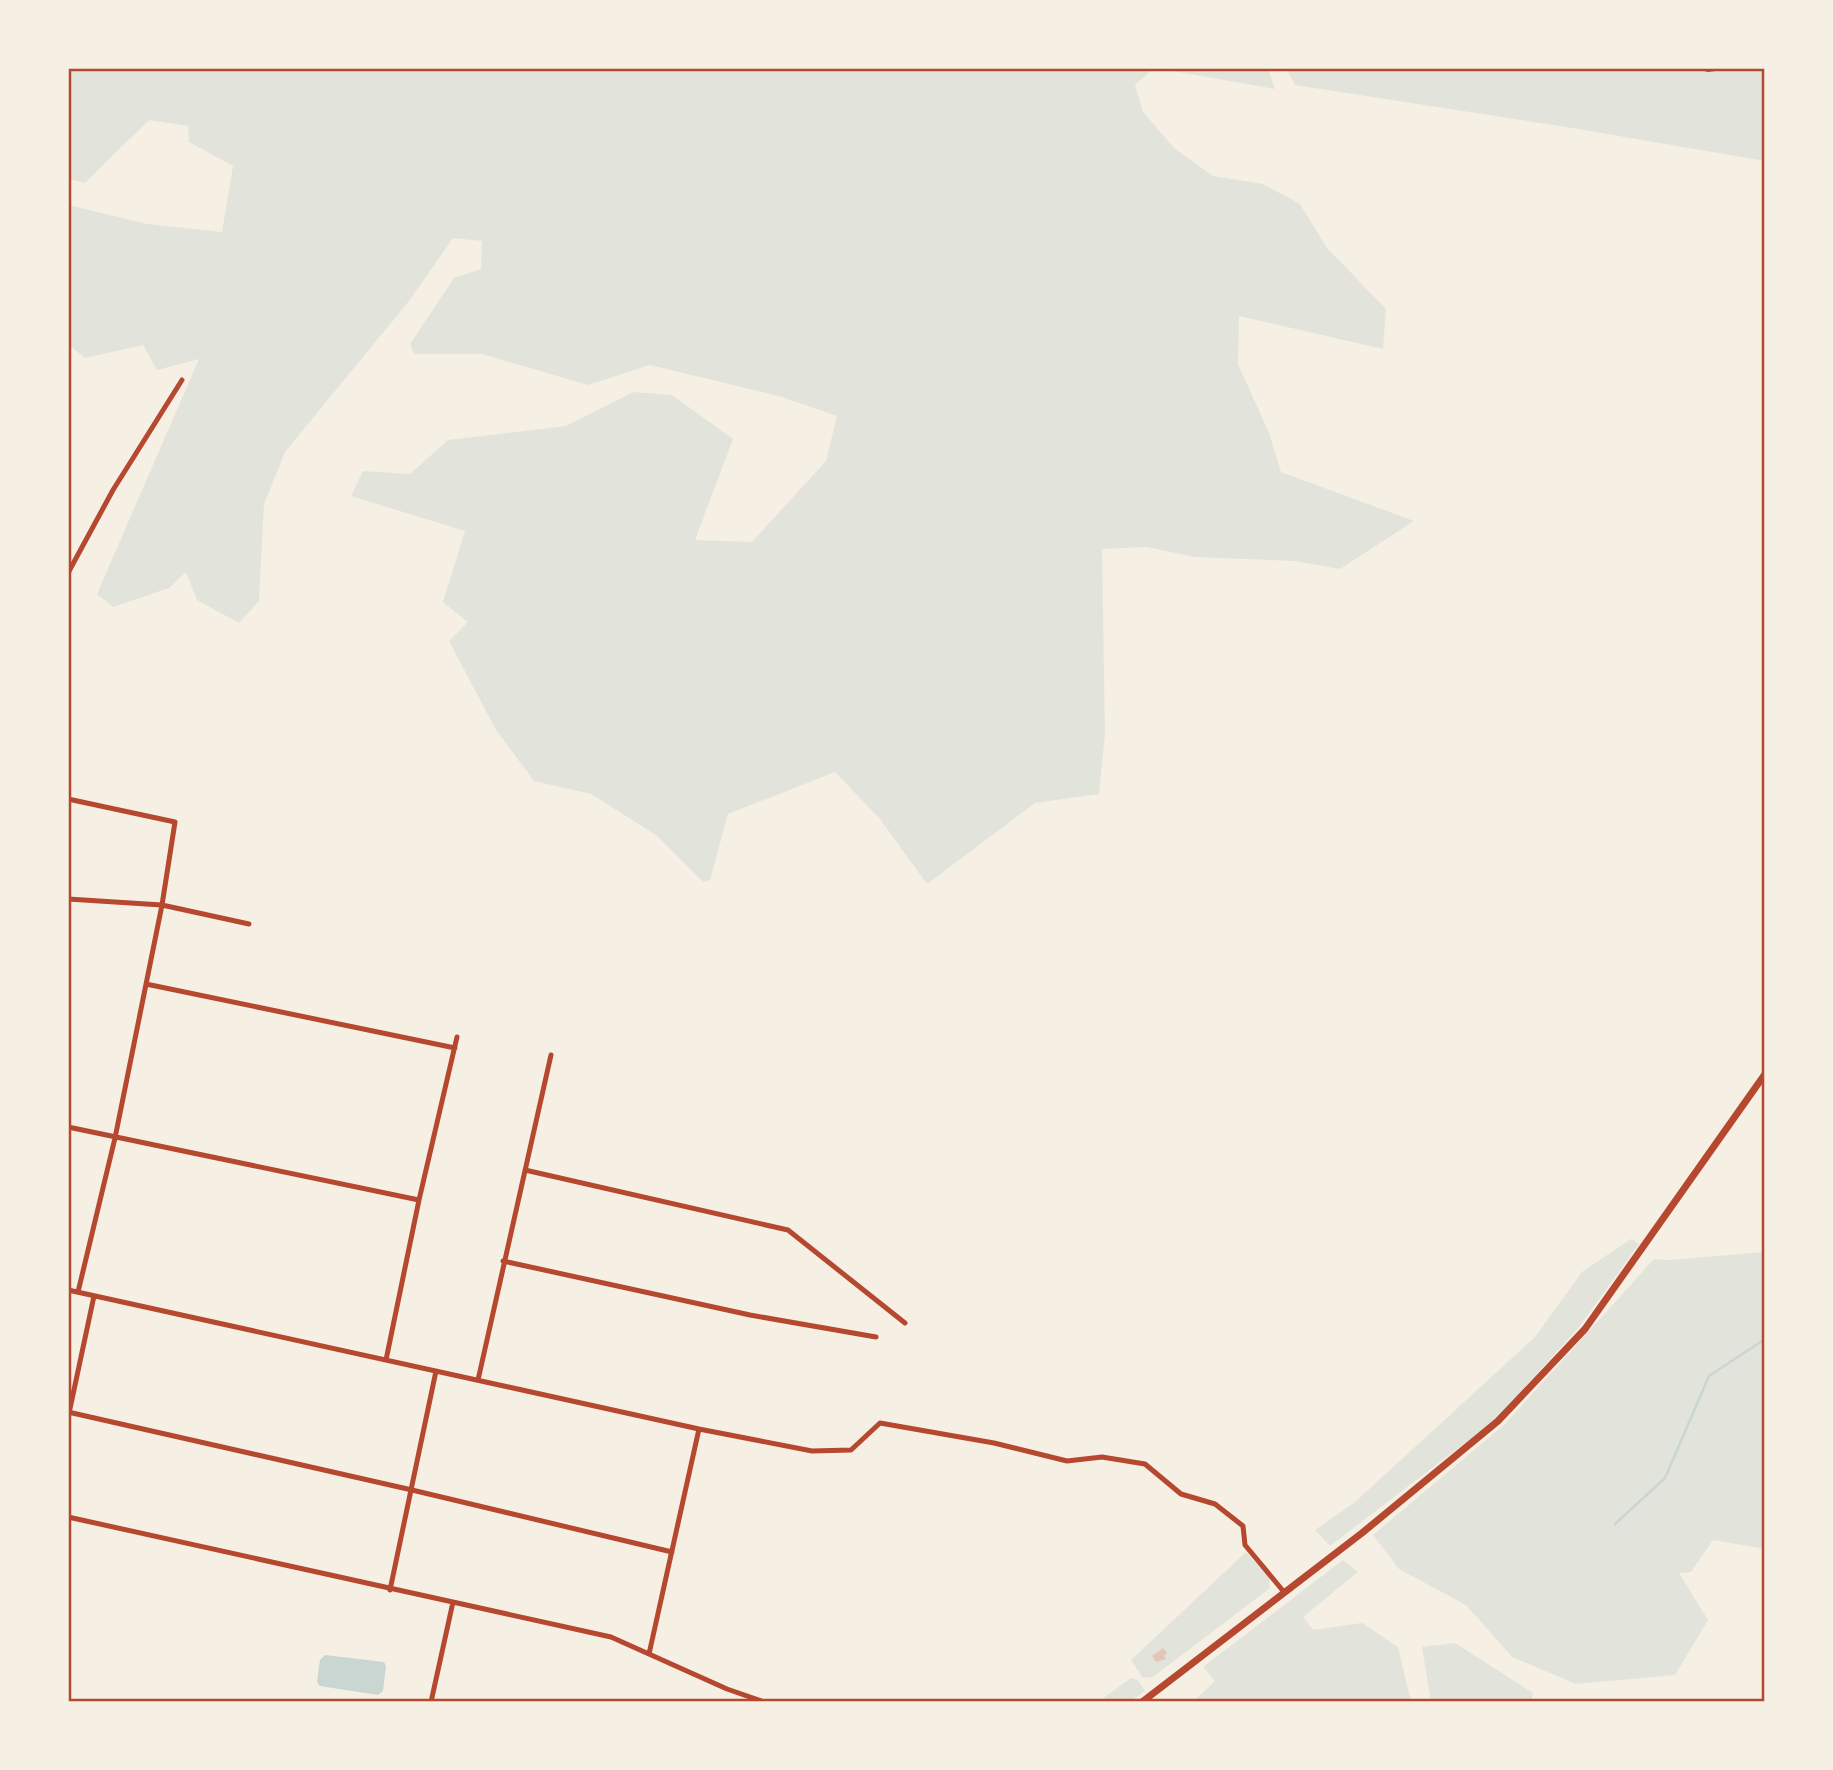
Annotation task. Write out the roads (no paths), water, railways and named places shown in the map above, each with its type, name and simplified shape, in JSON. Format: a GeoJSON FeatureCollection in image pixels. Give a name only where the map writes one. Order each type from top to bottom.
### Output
{"type":"FeatureCollection","features":[{"type":"Feature","properties":{"kind":"street"},"geometry":{"type":"LineString","coordinates":[[68,573],[113,490],[183,380]]}},
{"type":"Feature","properties":{"kind":"street"},"geometry":{"type":"LineString","coordinates":[[68,799],[175,822],[162,905],[115,1138],[78,1293]]}},
{"type":"Feature","properties":{"kind":"street"},"geometry":{"type":"LineString","coordinates":[[68,899],[162,905],[249,924]]}},
{"type":"Feature","properties":{"kind":"street"},"geometry":{"type":"LineString","coordinates":[[146,984],[454,1048]]}},
{"type":"Feature","properties":{"kind":"street"},"geometry":{"type":"LineString","coordinates":[[386,1360],[419,1200],[457,1037]]}},
{"type":"Feature","properties":{"kind":"street"},"geometry":{"type":"LineString","coordinates":[[478,1380],[551,1055]]}},
{"type":"Feature","properties":{"kind":"street"},"geometry":{"type":"LineString","coordinates":[[1142,1702],[1362,1533],[1498,1421],[1576,1338],[1765,1074]]}},
{"type":"Feature","properties":{"kind":"street"},"geometry":{"type":"LineString","coordinates":[[68,1127],[419,1200]]}},
{"type":"Feature","properties":{"kind":"street"},"geometry":{"type":"LineString","coordinates":[[525,1170],[788,1230],[905,1322]]}},
{"type":"Feature","properties":{"kind":"street"},"geometry":{"type":"LineString","coordinates":[[503,1261],[750,1315],[876,1337]]}},
{"type":"Feature","properties":{"kind":"street"},"geometry":{"type":"LineString","coordinates":[[68,1290],[699,1429],[812,1451],[851,1450],[880,1423],[994,1443],[1067,1461],[1102,1457],[1145,1464],[1181,1494],[1215,1504],[1243,1526],[1245,1545],[1284,1592]]}},
{"type":"Feature","properties":{"kind":"street"},"geometry":{"type":"LineString","coordinates":[[94,1296],[69,1414],[412,1490],[672,1552]]}},
{"type":"Feature","properties":{"kind":"street"},"geometry":{"type":"LineString","coordinates":[[390,1590],[436,1371]]}},
{"type":"Feature","properties":{"kind":"street"},"geometry":{"type":"LineString","coordinates":[[649,1654],[699,1429]]}},
{"type":"Feature","properties":{"kind":"street"},"geometry":{"type":"LineString","coordinates":[[68,1517],[611,1637],[727,1689],[764,1702]]}},
{"type":"Feature","properties":{"kind":"street"},"geometry":{"type":"LineString","coordinates":[[431,1702],[453,1602]]}},
{"type":"Feature","properties":{"kind":"waterway"},"geometry":{"type":"LineString","coordinates":[[1615,1524],[1665,1478],[1709,1376],[1765,1339]]}}]}
